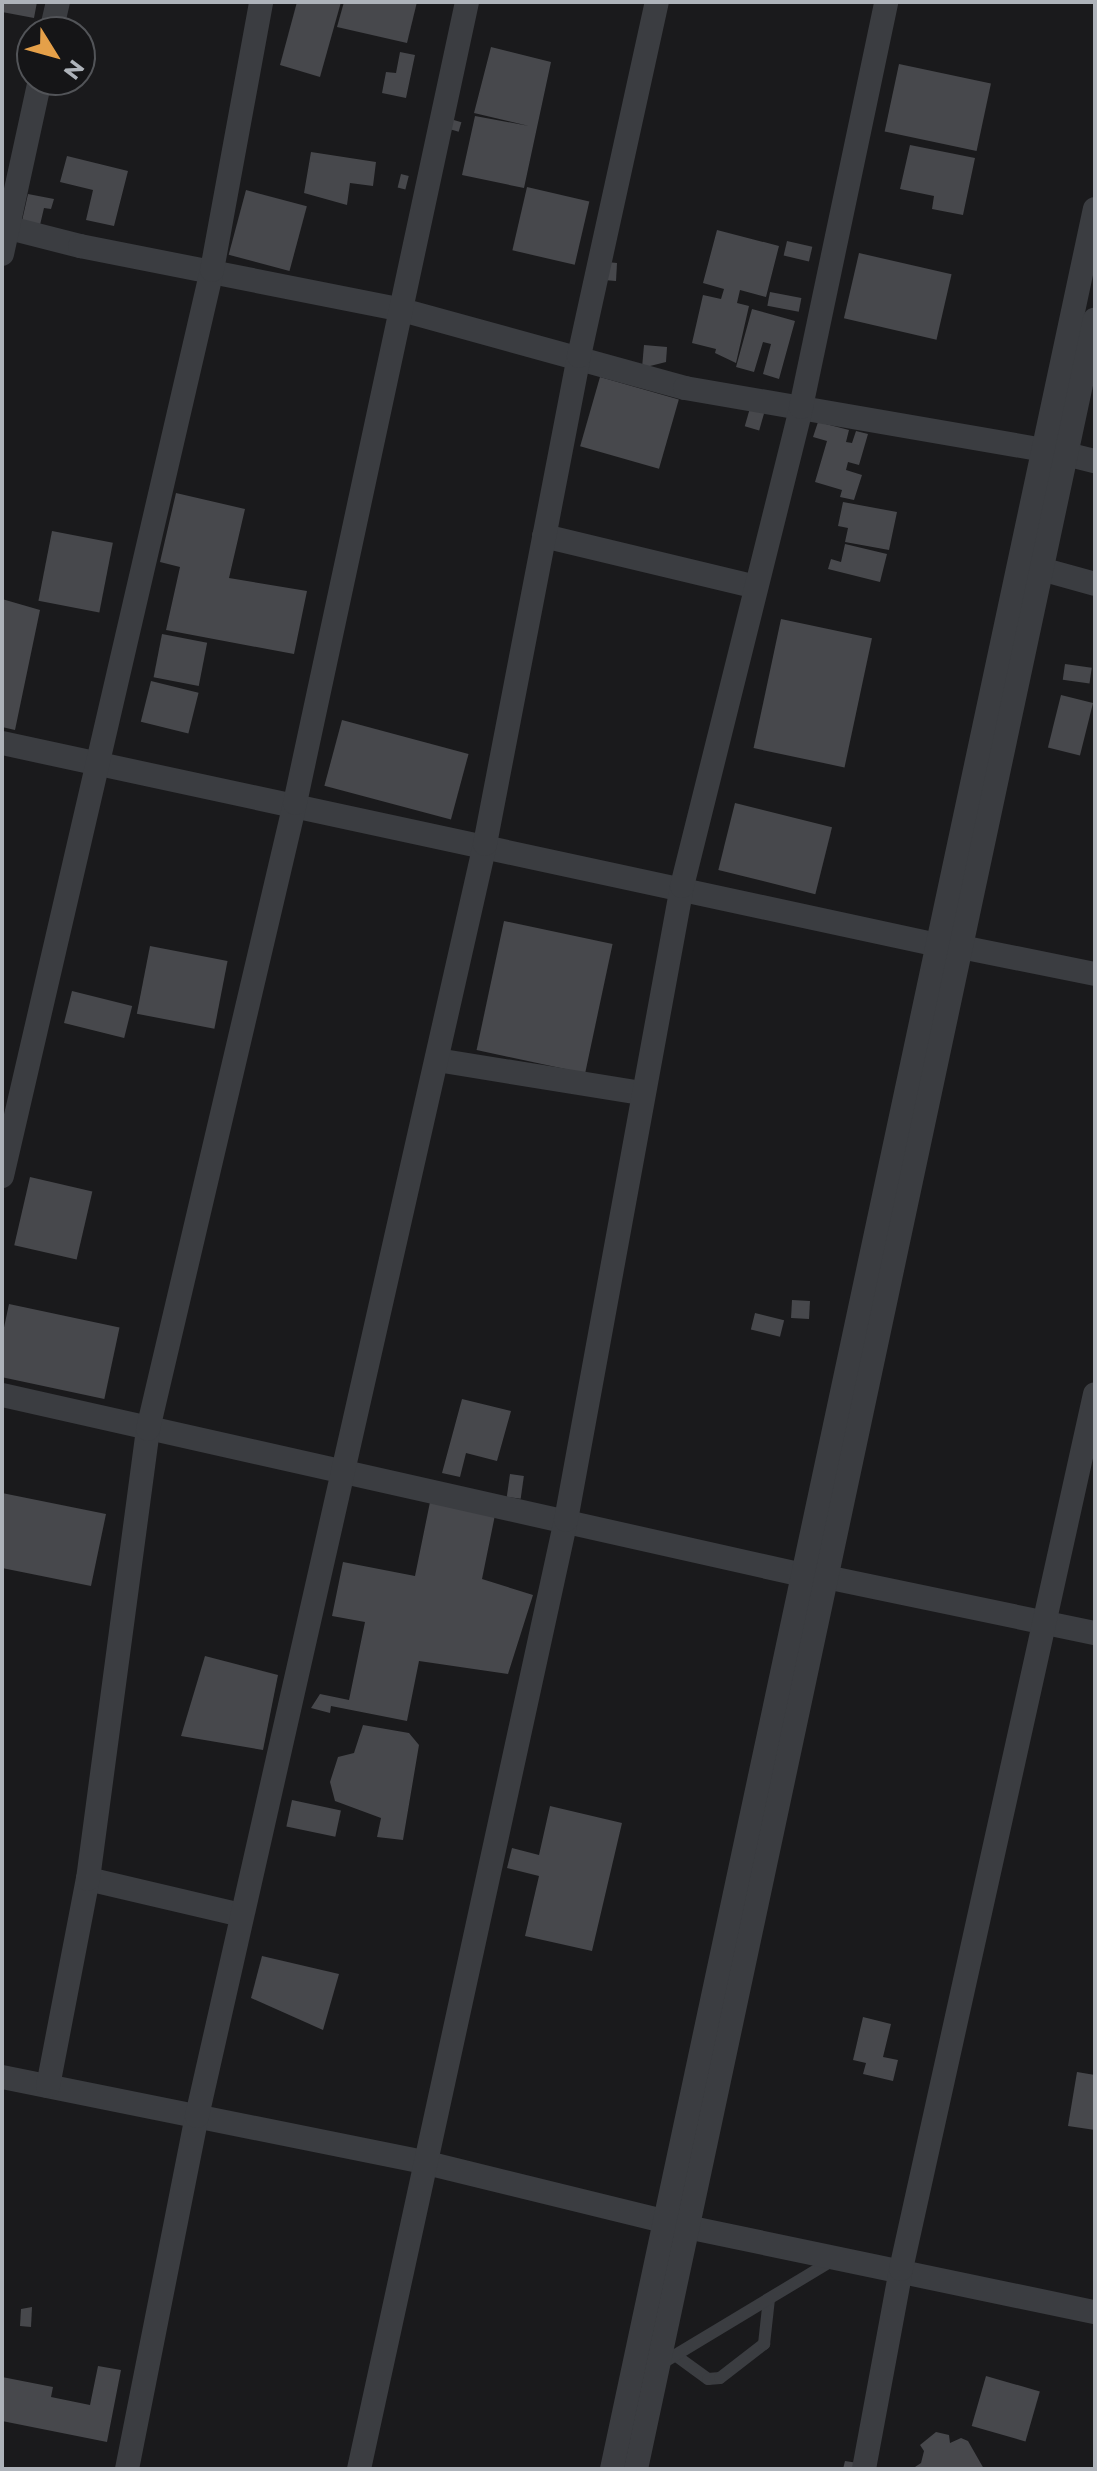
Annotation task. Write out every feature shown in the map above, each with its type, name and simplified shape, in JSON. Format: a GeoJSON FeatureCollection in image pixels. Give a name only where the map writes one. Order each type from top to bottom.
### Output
{"type":"FeatureCollection","features":[{"type":"Feature","properties":{"kind":"street"},"geometry":{"type":"LineString","coordinates":[[2,1176],[102,762],[212,270],[261,2]]}},
{"type":"Feature","properties":{"kind":"street"},"geometry":{"type":"LineString","coordinates":[[48,2086],[88,1879],[148,1429],[295,803],[467,2]]}},
{"type":"Feature","properties":{"kind":"street"},"geometry":{"type":"LineString","coordinates":[[127,2469],[197,2116],[485,844],[579,356],[657,2]]}},
{"type":"Feature","properties":{"kind":"street"},"geometry":{"type":"LineString","coordinates":[[359,2469],[566,1520],[640,1093],[682,886],[801,407],[886,2]]}},
{"type":"Feature","properties":{"kind":"street"},"geometry":{"type":"LineString","coordinates":[[2,254],[5,226],[36,96]]}},
{"type":"Feature","properties":{"kind":"street"},"geometry":{"type":"LineString","coordinates":[[949,946],[1041,569],[1055,452],[1095,209]]}},
{"type":"Feature","properties":{"kind":"street"},"geometry":{"type":"LineString","coordinates":[[5,226],[402,310],[579,356],[685,388],[1095,461]]}},
{"type":"Feature","properties":{"kind":"street"},"geometry":{"type":"LineString","coordinates":[[612,2469],[676,2224],[1055,452],[1095,319]]}},
{"type":"Feature","properties":{"kind":"street"},"geometry":{"type":"LineString","coordinates":[[544,536],[756,587]]}},
{"type":"Feature","properties":{"kind":"street"},"geometry":{"type":"LineString","coordinates":[[1041,569],[1095,584]]}},
{"type":"Feature","properties":{"kind":"street"},"geometry":{"type":"LineString","coordinates":[[2,743],[295,803],[949,946],[1095,974]]}},
{"type":"Feature","properties":{"kind":"street"},"geometry":{"type":"LineString","coordinates":[[437,1060],[640,1093]]}},
{"type":"Feature","properties":{"kind":"street"},"geometry":{"type":"LineString","coordinates":[[864,2469],[901,2269],[1095,1394]]}},
{"type":"Feature","properties":{"kind":"street"},"geometry":{"type":"LineString","coordinates":[[2,1395],[814,1576],[1095,1633]]}},
{"type":"Feature","properties":{"kind":"street"},"geometry":{"type":"LineString","coordinates":[[88,1879],[242,1915]]}},
{"type":"Feature","properties":{"kind":"street"},"geometry":{"type":"LineString","coordinates":[[2,2077],[427,2163],[676,2224],[841,2255],[1095,2312]]}},
{"type":"Feature","properties":{"kind":"street"},"geometry":{"type":"LineString","coordinates":[[636,2469],[667,2360],[676,2224]]}},
{"type":"Feature","properties":{"kind":"lane"},"geometry":{"type":"LineString","coordinates":[[667,2360],[841,2255]]}},
{"type":"Feature","properties":{"kind":"lane"},"geometry":{"type":"LineString","coordinates":[[667,2360],[708,2379],[720,2378],[764,2344],[769,2299]]}},
{"type":"Feature","properties":{"kind":"building"},"geometry":{"type":"Polygon","coordinates":[[[2,2],[37,2],[34,16],[2,12],[2,2]]]}},
{"type":"Feature","properties":{"kind":"building"},"geometry":{"type":"Polygon","coordinates":[[[297,2],[341,2],[320,77],[280,65],[297,2]]]}},
{"type":"Feature","properties":{"kind":"building"},"geometry":{"type":"Polygon","coordinates":[[[344,2],[417,2],[407,43],[337,27],[344,2]]]}},
{"type":"Feature","properties":{"kind":"building"},"geometry":{"type":"Polygon","coordinates":[[[491,47],[551,62],[524,188],[462,175],[475,116],[529,126],[474,113],[491,47]]]}},
{"type":"Feature","properties":{"kind":"building"},"geometry":{"type":"Polygon","coordinates":[[[400,52],[415,55],[406,98],[382,93],[386,72],[396,73],[400,52]]]}},
{"type":"Feature","properties":{"kind":"building"},"geometry":{"type":"Polygon","coordinates":[[[899,64],[991,84],[977,151],[885,131],[899,64]]]}},
{"type":"Feature","properties":{"kind":"building"},"geometry":{"type":"Polygon","coordinates":[[[447,118],[461,122],[459,132],[444,128],[447,118]]]}},
{"type":"Feature","properties":{"kind":"building"},"geometry":{"type":"Polygon","coordinates":[[[910,145],[975,158],[963,215],[932,209],[934,196],[900,189],[910,145]]]}},
{"type":"Feature","properties":{"kind":"building"},"geometry":{"type":"Polygon","coordinates":[[[311,152],[376,162],[373,186],[350,183],[347,205],[304,193],[311,152]]]}},
{"type":"Feature","properties":{"kind":"building"},"geometry":{"type":"Polygon","coordinates":[[[67,156],[128,171],[114,226],[86,220],[93,190],[60,182],[67,156]]]}},
{"type":"Feature","properties":{"kind":"building"},"geometry":{"type":"Polygon","coordinates":[[[401,174],[409,176],[405,190],[398,188],[401,174]]]}},
{"type":"Feature","properties":{"kind":"building"},"geometry":{"type":"Polygon","coordinates":[[[527,187],[589,201],[575,265],[512,250],[527,187]]]}},
{"type":"Feature","properties":{"kind":"building"},"geometry":{"type":"Polygon","coordinates":[[[246,190],[307,206],[290,271],[229,255],[246,190]]]}},
{"type":"Feature","properties":{"kind":"building"},"geometry":{"type":"Polygon","coordinates":[[[28,194],[54,199],[51,209],[44,208],[40,225],[22,221],[28,194]]]}},
{"type":"Feature","properties":{"kind":"building"},"geometry":{"type":"Polygon","coordinates":[[[717,230],[779,246],[766,297],[740,290],[737,303],[749,306],[736,363],[715,353],[716,349],[692,343],[703,295],[721,299],[724,289],[703,283],[717,230]]]}},
{"type":"Feature","properties":{"kind":"building"},"geometry":{"type":"Polygon","coordinates":[[[787,241],[812,247],[809,261],[784,256],[787,241]]]}},
{"type":"Feature","properties":{"kind":"building"},"geometry":{"type":"Polygon","coordinates":[[[859,253],[952,274],[936,340],[844,318],[859,253]]]}},
{"type":"Feature","properties":{"kind":"building"},"geometry":{"type":"Polygon","coordinates":[[[607,262],[617,263],[616,281],[604,280],[607,262]]]}},
{"type":"Feature","properties":{"kind":"building"},"geometry":{"type":"Polygon","coordinates":[[[770,292],[801,298],[799,312],[767,306],[770,292]]]}},
{"type":"Feature","properties":{"kind":"building"},"geometry":{"type":"Polygon","coordinates":[[[752,309],[795,321],[779,379],[763,374],[771,344],[763,342],[754,372],[736,367],[752,309]]]}},
{"type":"Feature","properties":{"kind":"building"},"geometry":{"type":"Polygon","coordinates":[[[644,345],[667,347],[666,362],[642,368],[644,345]]]}},
{"type":"Feature","properties":{"kind":"building"},"geometry":{"type":"Polygon","coordinates":[[[600,377],[679,400],[659,469],[580,446],[600,377]]]}},
{"type":"Feature","properties":{"kind":"building"},"geometry":{"type":"Polygon","coordinates":[[[750,408],[764,412],[759,430],[745,426],[750,408]]]}},
{"type":"Feature","properties":{"kind":"building"},"geometry":{"type":"Polygon","coordinates":[[[818,422],[849,430],[846,442],[852,443],[856,431],[868,434],[859,465],[848,462],[846,470],[862,475],[854,500],[840,497],[842,490],[815,482],[827,441],[813,437],[818,422]]]}},
{"type":"Feature","properties":{"kind":"building"},"geometry":{"type":"Polygon","coordinates":[[[176,493],[245,509],[229,578],[307,591],[294,654],[166,630],[180,567],[160,562],[176,493]]]}},
{"type":"Feature","properties":{"kind":"building"},"geometry":{"type":"Polygon","coordinates":[[[843,502],[897,512],[889,550],[845,542],[848,528],[838,526],[843,502]]]}},
{"type":"Feature","properties":{"kind":"building"},"geometry":{"type":"Polygon","coordinates":[[[52,531],[113,543],[99,613],[38,601],[52,531]]]}},
{"type":"Feature","properties":{"kind":"building"},"geometry":{"type":"Polygon","coordinates":[[[845,544],[887,554],[880,582],[828,569],[831,559],[841,562],[845,544]]]}},
{"type":"Feature","properties":{"kind":"building"},"geometry":{"type":"Polygon","coordinates":[[[2,599],[40,610],[15,730],[2,727],[2,599]]]}},
{"type":"Feature","properties":{"kind":"building"},"geometry":{"type":"Polygon","coordinates":[[[781,619],[872,638],[845,767],[754,748],[781,619]]]}},
{"type":"Feature","properties":{"kind":"building"},"geometry":{"type":"Polygon","coordinates":[[[162,634],[207,643],[199,686],[154,677],[162,634]]]}},
{"type":"Feature","properties":{"kind":"building"},"geometry":{"type":"Polygon","coordinates":[[[1065,664],[1092,668],[1090,684],[1063,680],[1065,664]]]}},
{"type":"Feature","properties":{"kind":"building"},"geometry":{"type":"Polygon","coordinates":[[[151,681],[199,693],[188,734],[141,722],[151,681]]]}},
{"type":"Feature","properties":{"kind":"building"},"geometry":{"type":"Polygon","coordinates":[[[1061,695],[1093,703],[1080,755],[1048,747],[1061,695]]]}},
{"type":"Feature","properties":{"kind":"building"},"geometry":{"type":"Polygon","coordinates":[[[342,720],[469,754],[451,820],[324,786],[342,720]]]}},
{"type":"Feature","properties":{"kind":"building"},"geometry":{"type":"Polygon","coordinates":[[[735,803],[832,827],[815,894],[718,870],[735,803]]]}},
{"type":"Feature","properties":{"kind":"building"},"geometry":{"type":"Polygon","coordinates":[[[504,921],[613,944],[585,1073],[477,1050],[504,921]]]}},
{"type":"Feature","properties":{"kind":"building"},"geometry":{"type":"Polygon","coordinates":[[[150,946],[228,961],[214,1029],[137,1014],[150,946]]]}},
{"type":"Feature","properties":{"kind":"building"},"geometry":{"type":"Polygon","coordinates":[[[72,991],[132,1006],[124,1038],[64,1023],[72,991]]]}},
{"type":"Feature","properties":{"kind":"building"},"geometry":{"type":"Polygon","coordinates":[[[30,1177],[92,1191],[77,1260],[14,1245],[30,1177]]]}},
{"type":"Feature","properties":{"kind":"building"},"geometry":{"type":"Polygon","coordinates":[[[792,1300],[810,1301],[809,1319],[791,1318],[792,1300]]]}},
{"type":"Feature","properties":{"kind":"building"},"geometry":{"type":"Polygon","coordinates":[[[9,1304],[120,1327],[104,1399],[2,1377],[2,1337],[9,1304]]]}},
{"type":"Feature","properties":{"kind":"building"},"geometry":{"type":"Polygon","coordinates":[[[755,1313],[784,1320],[780,1337],[751,1329],[755,1313]]]}},
{"type":"Feature","properties":{"kind":"building"},"geometry":{"type":"Polygon","coordinates":[[[462,1399],[511,1411],[497,1461],[466,1453],[460,1477],[442,1473],[462,1399]]]}},
{"type":"Feature","properties":{"kind":"building"},"geometry":{"type":"Polygon","coordinates":[[[510,1474],[524,1476],[521,1499],[507,1497],[510,1474]]]}},
{"type":"Feature","properties":{"kind":"building"},"geometry":{"type":"Polygon","coordinates":[[[2,1493],[106,1514],[91,1586],[2,1568],[2,1493]]]}},
{"type":"Feature","properties":{"kind":"building"},"geometry":{"type":"Polygon","coordinates":[[[430,1502],[495,1515],[482,1579],[533,1595],[508,1674],[419,1661],[407,1721],[331,1706],[330,1713],[311,1708],[320,1694],[349,1700],[365,1622],[332,1616],[343,1562],[415,1576],[430,1502]]]}},
{"type":"Feature","properties":{"kind":"building"},"geometry":{"type":"Polygon","coordinates":[[[205,1656],[278,1675],[263,1750],[181,1736],[205,1656]]]}},
{"type":"Feature","properties":{"kind":"building"},"geometry":{"type":"Polygon","coordinates":[[[363,1725],[409,1733],[419,1745],[403,1840],[377,1837],[381,1818],[335,1801],[330,1782],[338,1757],[354,1753],[363,1725]]]}},
{"type":"Feature","properties":{"kind":"building"},"geometry":{"type":"Polygon","coordinates":[[[292,1800],[341,1810],[335,1837],[286,1826],[292,1800]]]}},
{"type":"Feature","properties":{"kind":"building"},"geometry":{"type":"Polygon","coordinates":[[[550,1806],[622,1823],[592,1951],[525,1936],[539,1876],[507,1868],[512,1848],[539,1855],[550,1806]]]}},
{"type":"Feature","properties":{"kind":"building"},"geometry":{"type":"Polygon","coordinates":[[[262,1956],[339,1974],[323,2030],[251,1998],[262,1956]]]}},
{"type":"Feature","properties":{"kind":"building"},"geometry":{"type":"Polygon","coordinates":[[[863,2017],[891,2024],[883,2057],[898,2060],[893,2081],[863,2074],[866,2063],[853,2060],[863,2017]]]}},
{"type":"Feature","properties":{"kind":"building"},"geometry":{"type":"Polygon","coordinates":[[[1077,2072],[1095,2075],[1095,2130],[1068,2126],[1077,2072]]]}},
{"type":"Feature","properties":{"kind":"building"},"geometry":{"type":"Polygon","coordinates":[[[32,2307],[31,2327],[20,2326],[21,2309],[32,2307]]]}},
{"type":"Feature","properties":{"kind":"building"},"geometry":{"type":"Polygon","coordinates":[[[98,2366],[121,2370],[107,2442],[2,2421],[2,2377],[53,2387],[51,2397],[90,2405],[98,2366]]]}},
{"type":"Feature","properties":{"kind":"building"},"geometry":{"type":"Polygon","coordinates":[[[986,2376],[1040,2391],[1025,2441],[972,2426],[986,2376]]]}},
{"type":"Feature","properties":{"kind":"building"},"geometry":{"type":"Polygon","coordinates":[[[936,2432],[949,2435],[950,2443],[961,2438],[968,2441],[984,2469],[912,2469],[921,2463],[924,2451],[920,2445],[936,2432]]]}},
{"type":"Feature","properties":{"kind":"building"},"geometry":{"type":"Polygon","coordinates":[[[845,2461],[858,2463],[857,2469],[843,2469],[845,2461]]]}}]}
